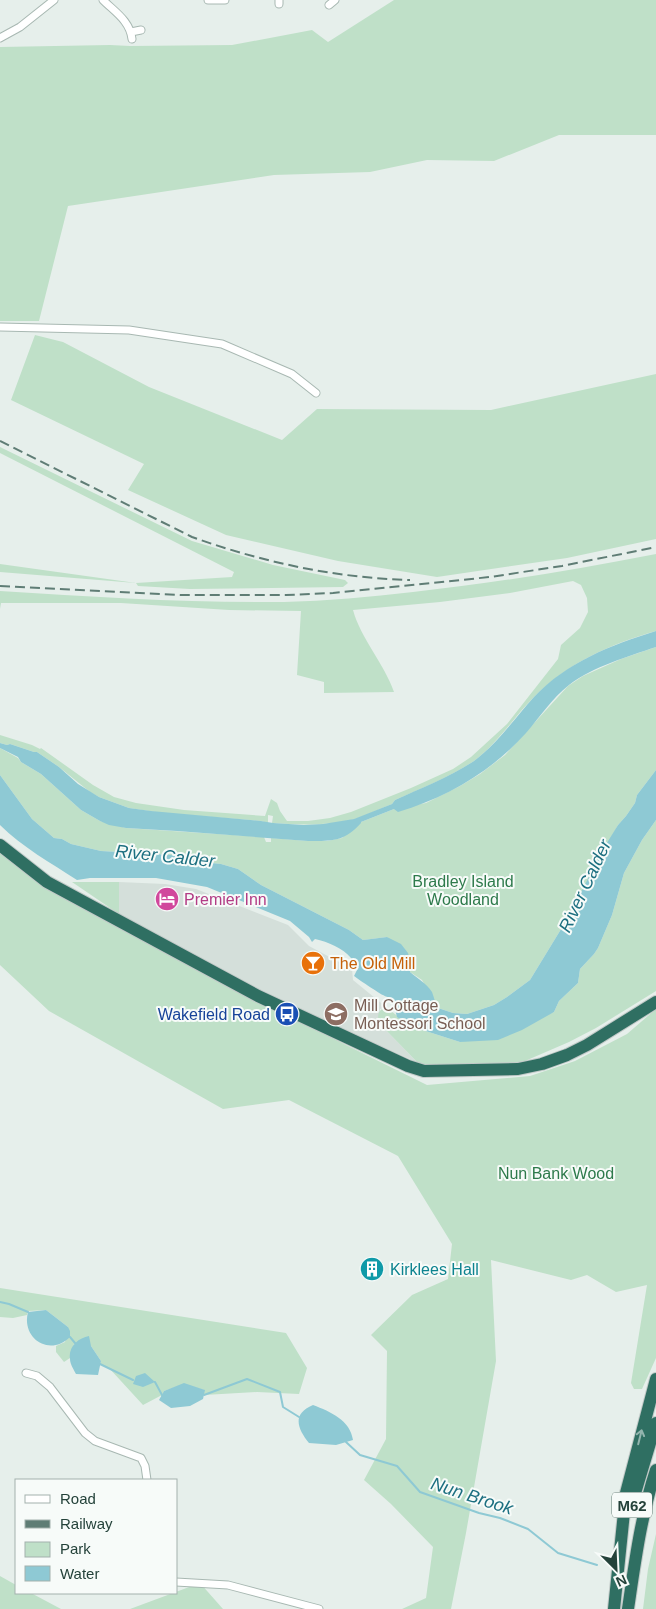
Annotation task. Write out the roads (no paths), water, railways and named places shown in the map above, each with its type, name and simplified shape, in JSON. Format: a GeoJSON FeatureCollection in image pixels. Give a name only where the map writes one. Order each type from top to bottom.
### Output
{"type":"FeatureCollection","features":[{"type":"Feature","properties":{"kind":"highway"},"geometry":{"type":"LineString","coordinates":[[0,845],[46,882],[258,996],[408,1066],[424,1071],[518,1069],[542,1064],[587,1045],[656,1002]]}},
{"type":"Feature","properties":{"kind":"highway"},"geometry":{"type":"LineString","coordinates":[[616,1588],[626,1493],[656,1379]]}},
{"type":"Feature","properties":{"kind":"highway","name":"M62"},"geometry":{"type":"LineString","coordinates":[[614,1609],[616,1588],[634,1497],[656,1423]]}},
{"type":"Feature","properties":{"kind":"highway","name":"M62"},"geometry":{"type":"LineString","coordinates":[[628,1609],[640,1532],[656,1470]]}},
{"type":"Feature","properties":{"kind":"street"},"geometry":{"type":"LineString","coordinates":[[0,38],[20,27],[54,0]]}},
{"type":"Feature","properties":{"kind":"street"},"geometry":{"type":"LineString","coordinates":[[104,0],[121,16],[132,36],[140,30]]}},
{"type":"Feature","properties":{"kind":"street"},"geometry":{"type":"LineString","coordinates":[[208,0],[225,0]]}},
{"type":"Feature","properties":{"kind":"street"},"geometry":{"type":"LineString","coordinates":[[0,328],[33,327],[129,330],[222,344],[292,374],[316,393]]}},
{"type":"Feature","properties":{"kind":"street"},"geometry":{"type":"LineString","coordinates":[[26,1373],[37,1376],[50,1386],[85,1433],[95,1441],[140,1458],[145,1466],[146,1479]]}},
{"type":"Feature","properties":{"kind":"street"},"geometry":{"type":"LineString","coordinates":[[178,1582],[228,1585],[319,1609]]}},
{"type":"Feature","properties":{"kind":"water"},"geometry":{"type":"Polygon","coordinates":[[[656,631],[656,647],[600,667],[569,685],[513,747],[484,771],[434,799],[398,812],[394,809],[361,822],[349,834],[337,839],[308,841],[126,828],[109,825],[81,810],[41,774],[21,762],[18,757],[0,748],[0,743],[10,744],[37,752],[59,767],[78,784],[99,797],[129,808],[304,825],[354,819],[392,804],[395,800],[445,777],[474,761],[498,739],[534,697],[575,664],[623,642],[656,631]]]}},
{"type":"Feature","properties":{"kind":"water","name":"River Calder"},"geometry":{"type":"Polygon","coordinates":[[[656,770],[656,820],[642,840],[624,873],[612,915],[598,948],[580,969],[578,983],[559,1001],[554,1012],[522,1030],[498,1040],[460,1042],[410,1026],[397,1017],[392,998],[381,994],[354,976],[358,968],[348,954],[340,948],[325,942],[315,939],[312,942],[309,937],[290,921],[207,887],[156,878],[90,878],[77,880],[27,848],[0,825],[0,775],[32,819],[54,838],[101,851],[171,855],[238,869],[261,885],[349,930],[363,940],[387,937],[401,944],[408,953],[410,972],[430,989],[438,1008],[453,1013],[467,1014],[494,1005],[530,980],[566,921],[605,846],[635,803],[637,795],[656,770]]]}},
{"type":"Feature","properties":{"kind":"water"},"geometry":{"type":"Polygon","coordinates":[[[46,1310],[68,1327],[70,1331],[70,1337],[62,1343],[46,1345],[33,1337],[29,1330],[27,1322],[28,1312],[46,1310]]]}},
{"type":"Feature","properties":{"kind":"water"},"geometry":{"type":"Polygon","coordinates":[[[89,1336],[91,1346],[101,1361],[98,1375],[76,1374],[70,1361],[72,1347],[81,1339],[89,1336]]]}},
{"type":"Feature","properties":{"kind":"water"},"geometry":{"type":"Polygon","coordinates":[[[145,1373],[155,1382],[143,1387],[133,1384],[136,1376],[145,1373]]]}},
{"type":"Feature","properties":{"kind":"water"},"geometry":{"type":"Polygon","coordinates":[[[184,1383],[205,1390],[203,1399],[190,1406],[171,1408],[159,1400],[164,1391],[184,1383]]]}},
{"type":"Feature","properties":{"kind":"water"},"geometry":{"type":"Polygon","coordinates":[[[313,1405],[333,1414],[344,1422],[353,1440],[336,1445],[309,1443],[299,1427],[299,1417],[306,1409],[313,1405]]]}},
{"type":"Feature","properties":{"kind":"waterway","name":"Nun Brook"},"geometry":{"type":"LineString","coordinates":[[0,1302],[28,1312]]}},
{"type":"Feature","properties":{"kind":"waterway","name":"Nun Brook"},"geometry":{"type":"LineString","coordinates":[[70,1337],[75,1343]]}},
{"type":"Feature","properties":{"kind":"waterway","name":"Nun Brook"},"geometry":{"type":"LineString","coordinates":[[100,1364],[133,1380]]}},
{"type":"Feature","properties":{"kind":"waterway","name":"Nun Brook"},"geometry":{"type":"LineString","coordinates":[[204,1395],[247,1379],[280,1392],[283,1407],[299,1417]]}},
{"type":"Feature","properties":{"kind":"waterway","name":"Nun Brook"},"geometry":{"type":"LineString","coordinates":[[155,1382],[162,1395]]}},
{"type":"Feature","properties":{"kind":"waterway","name":"Nun Brook"},"geometry":{"type":"LineString","coordinates":[[346,1442],[360,1455],[397,1466],[420,1492],[528,1529],[558,1553],[597,1565]]}},
{"type":"Feature","properties":{"kind":"railway"},"geometry":{"type":"LineString","coordinates":[[0,441],[192,537],[218,546],[272,561],[327,572],[382,579],[410,580]]}},
{"type":"Feature","properties":{"kind":"railway"},"geometry":{"type":"LineString","coordinates":[[0,586],[181,595],[333,593],[490,577],[562,566],[656,547]]}},
{"type":"Feature","properties":{"kind":"place","name":"Premier Inn"},"geometry":{"type":"Point","coordinates":[167,899]}},
{"type":"Feature","properties":{"kind":"place","name":"The Old Mill"},"geometry":{"type":"Point","coordinates":[313,963]}},
{"type":"Feature","properties":{"kind":"place","name":"Wakefield Road"},"geometry":{"type":"Point","coordinates":[287,1014]}},
{"type":"Feature","properties":{"kind":"place","name":"Mill Cottage Montessori School"},"geometry":{"type":"Point","coordinates":[336,1014]}},
{"type":"Feature","properties":{"kind":"place","name":"Kirklees Hall"},"geometry":{"type":"Point","coordinates":[372,1269]}},
{"type":"Feature","properties":{"kind":"park label","name":"Bradley Island Woodland"},"geometry":{"type":"Point","coordinates":[463,890]}},
{"type":"Feature","properties":{"kind":"park label","name":"Nun Bank Wood"},"geometry":{"type":"Point","coordinates":[556,1173]}}]}
